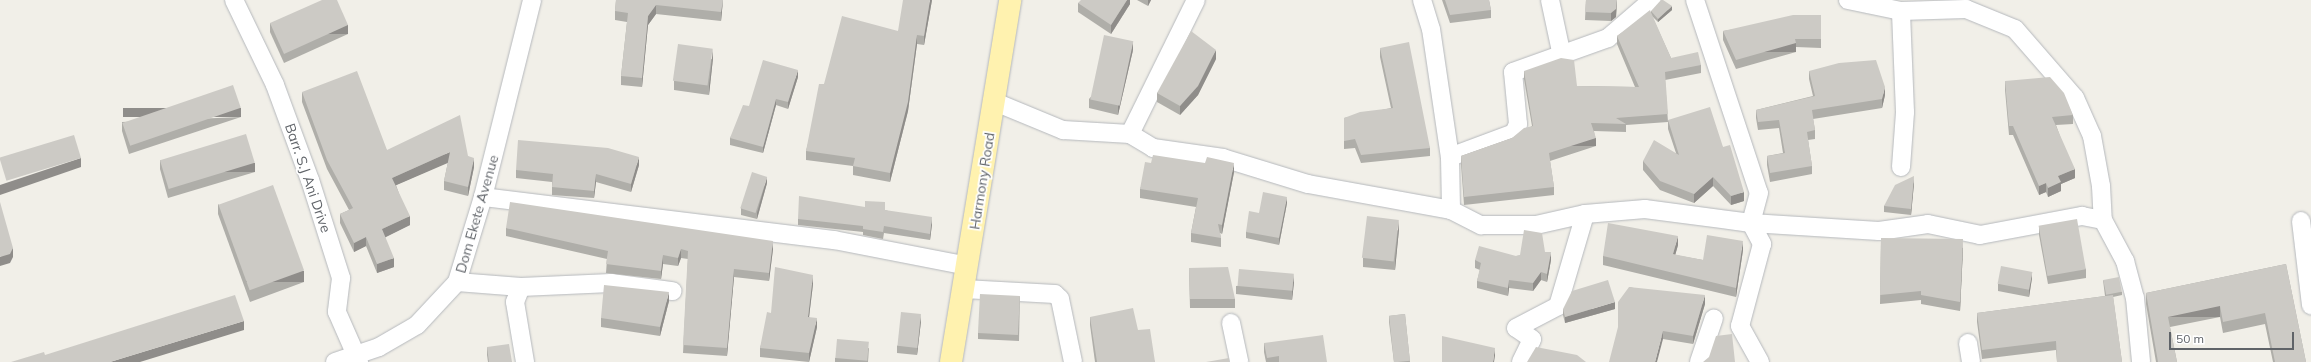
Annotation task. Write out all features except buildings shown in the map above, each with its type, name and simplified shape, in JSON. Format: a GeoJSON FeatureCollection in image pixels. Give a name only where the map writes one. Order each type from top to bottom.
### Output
{"type":"FeatureCollection","features":[{"type":"Feature","properties":{"kind":"main road","name":"Harmony Road"},"geometry":{"type":"LineString","coordinates":[[951,362],[995,102],[1010,0]]}},
{"type":"Feature","properties":{"kind":"street","name":"Barr. S.J Ani Drive"},"geometry":{"type":"LineString","coordinates":[[234,0],[275,85],[310,180],[341,278],[337,312],[358,359]]}},
{"type":"Feature","properties":{"kind":"street","name":"Dom Ekete Avenue"},"geometry":{"type":"LineString","coordinates":[[335,362],[358,359],[418,325],[457,282],[483,197],[532,0]]}},
{"type":"Feature","properties":{"kind":"street"},"geometry":{"type":"LineString","coordinates":[[1130,134],[1196,0]]}},
{"type":"Feature","properties":{"kind":"street"},"geometry":{"type":"LineString","coordinates":[[1422,0],[1431,29],[1450,157],[1451,210]]}},
{"type":"Feature","properties":{"kind":"street"},"geometry":{"type":"LineString","coordinates":[[1550,0],[1562,56]]}},
{"type":"Feature","properties":{"kind":"street"},"geometry":{"type":"LineString","coordinates":[[1450,157],[1514,133],[1518,124],[1513,72],[1562,56],[1608,38],[1652,0]]}},
{"type":"Feature","properties":{"kind":"street"},"geometry":{"type":"LineString","coordinates":[[1695,0],[1759,193],[1751,223],[1762,244],[1740,326],[1760,362]]}},
{"type":"Feature","properties":{"kind":"street"},"geometry":{"type":"LineString","coordinates":[[1848,0],[1901,11],[1966,9],[2015,29],[2044,58],[2075,98],[2092,136],[2101,186],[2103,220],[2125,261],[2135,298],[2140,362]]}},
{"type":"Feature","properties":{"kind":"street"},"geometry":{"type":"LineString","coordinates":[[1901,11],[1905,112],[1901,167]]}},
{"type":"Feature","properties":{"kind":"street"},"geometry":{"type":"LineString","coordinates":[[995,102],[1063,130],[1130,134],[1153,148],[1223,158],[1308,184],[1451,210],[1481,225],[1510,226],[1586,214],[1645,209],[1751,223],[1879,231],[1928,224],[1980,235],[2082,216],[2103,220]]}},
{"type":"Feature","properties":{"kind":"street"},"geometry":{"type":"LineString","coordinates":[[483,197],[834,240],[968,266]]}},
{"type":"Feature","properties":{"kind":"street"},"geometry":{"type":"LineString","coordinates":[[1521,362],[1532,339],[1516,328],[1558,306],[1586,214]]}},
{"type":"Feature","properties":{"kind":"street"},"geometry":{"type":"LineString","coordinates":[[2300,221],[2307,239],[2311,305]]}},
{"type":"Feature","properties":{"kind":"street"},"geometry":{"type":"LineString","coordinates":[[457,282],[521,287],[611,283],[672,291]]}},
{"type":"Feature","properties":{"kind":"street"},"geometry":{"type":"LineString","coordinates":[[521,287],[515,302],[525,362]]}},
{"type":"Feature","properties":{"kind":"street"},"geometry":{"type":"LineString","coordinates":[[964,289],[1055,294],[1062,308],[1073,362]]}},
{"type":"Feature","properties":{"kind":"street"},"geometry":{"type":"LineString","coordinates":[[1699,362],[1714,318]]}},
{"type":"Feature","properties":{"kind":"street"},"geometry":{"type":"LineString","coordinates":[[1230,323],[1239,362]]}},
{"type":"Feature","properties":{"kind":"street"},"geometry":{"type":"LineString","coordinates":[[1968,343],[1971,362]]}}]}
